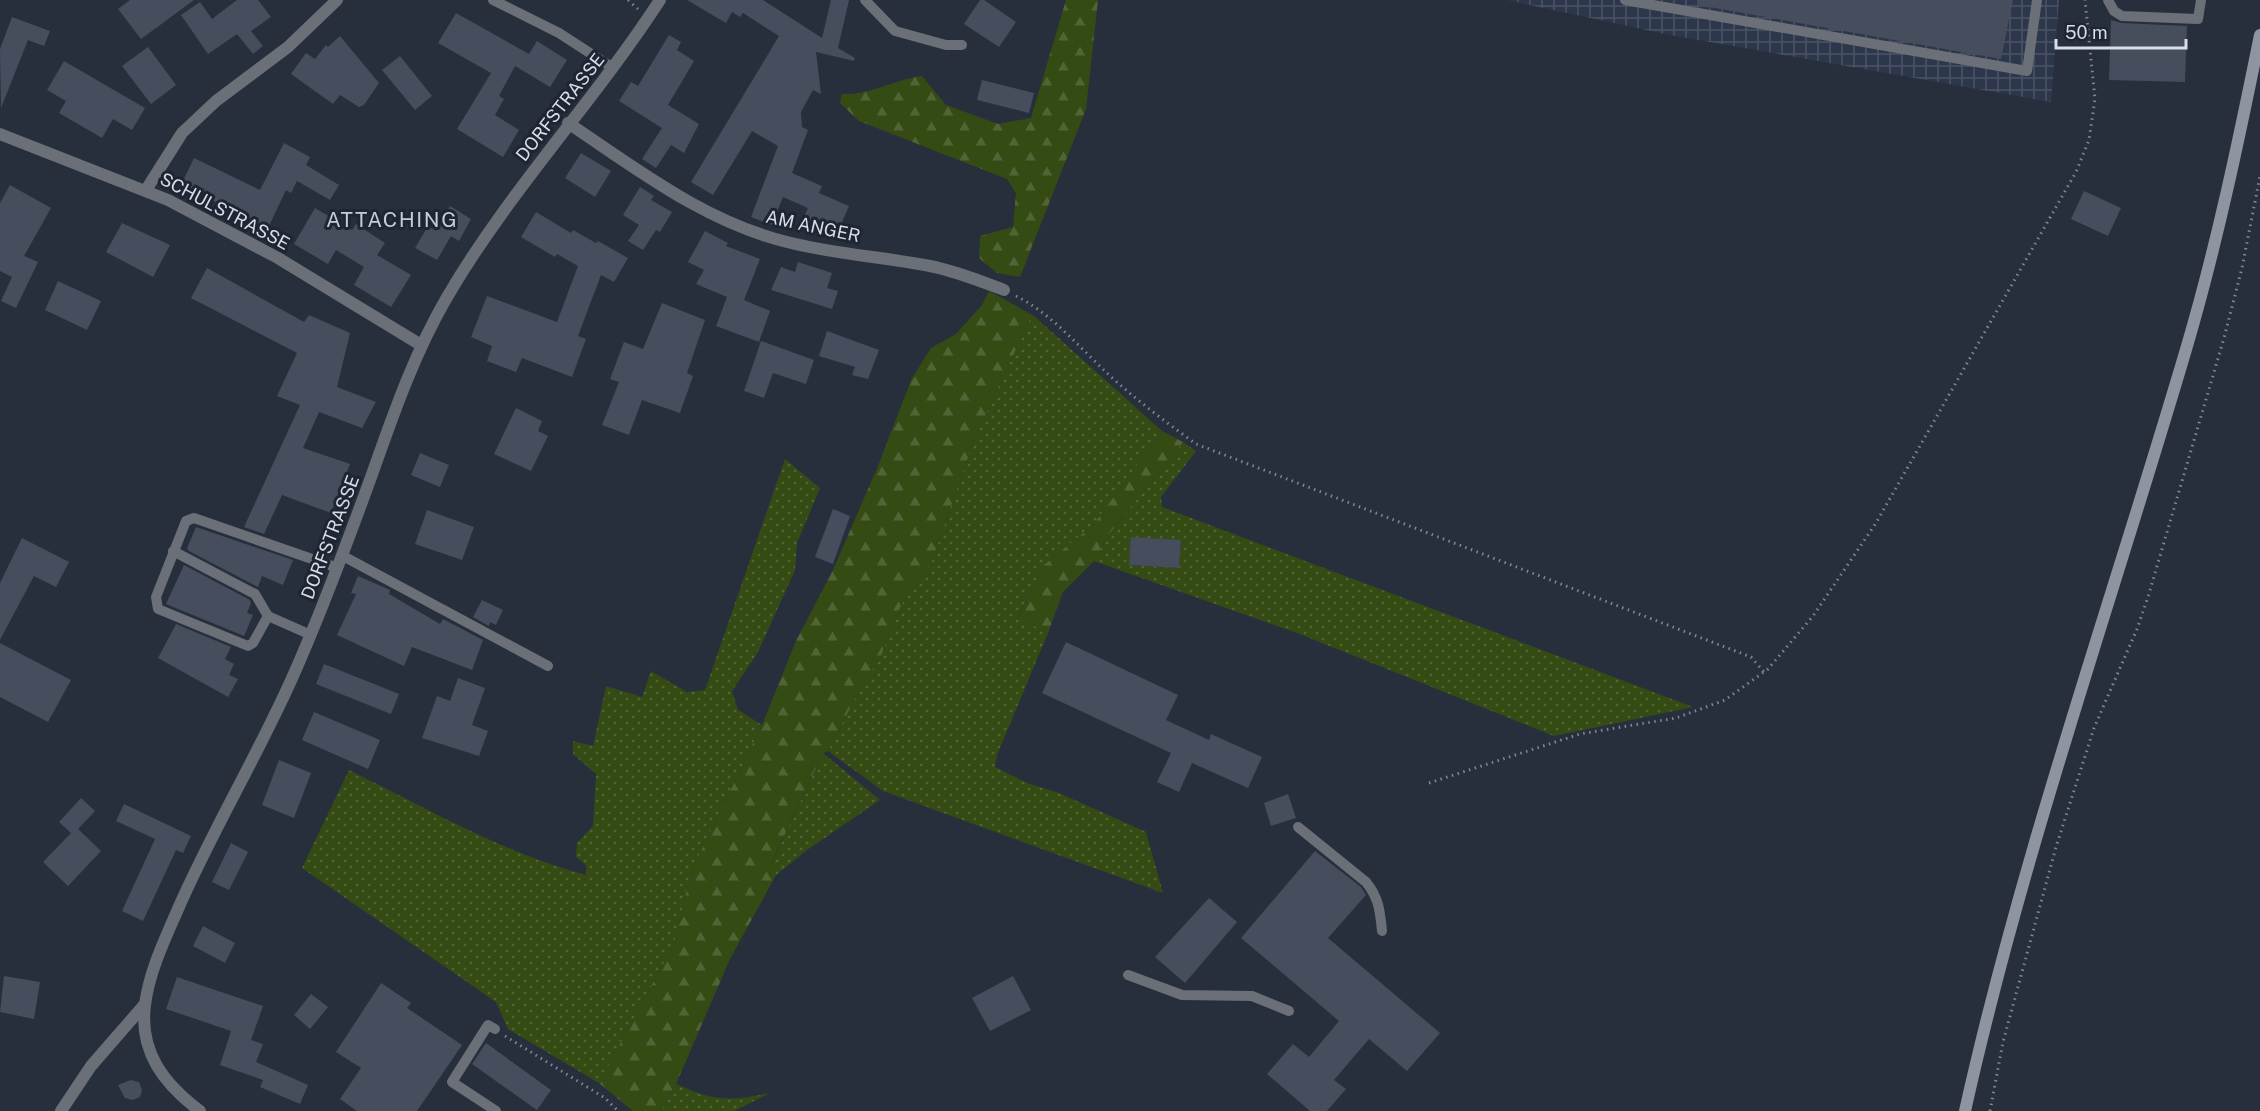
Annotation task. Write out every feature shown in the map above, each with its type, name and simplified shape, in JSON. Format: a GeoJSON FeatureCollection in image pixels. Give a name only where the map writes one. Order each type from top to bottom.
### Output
{"type":"FeatureCollection","features":[{"type":"Feature","properties":{"kind":"main road"},"geometry":{"type":"LineString","coordinates":[[1965,1111],[2004,946],[2032,844],[2187,345],[2228,188],[2260,35]]}},
{"type":"Feature","properties":{"kind":"street"},"geometry":{"type":"LineString","coordinates":[[146,190],[182,133],[216,101],[288,47],[337,0]]}},
{"type":"Feature","properties":{"kind":"street","name":"DORFSTRASSE"},"geometry":{"type":"LineString","coordinates":[[200,1111],[171,1086],[154,1065],[144,1033],[145,1004],[151,976],[182,900],[283,698],[311,635],[421,345],[473,253],[568,123],[614,68],[660,0]]}},
{"type":"Feature","properties":{"kind":"street","name":"AM ANGER"},"geometry":{"type":"LineString","coordinates":[[568,123],[669,190],[711,215],[739,227],[809,247],[949,270],[1004,290]]}},
{"type":"Feature","properties":{"kind":"street","name":"SCHULSTRASSE"},"geometry":{"type":"LineString","coordinates":[[0,134],[146,190],[272,255],[421,345]]}},
{"type":"Feature","properties":{"kind":"street"},"geometry":{"type":"LineString","coordinates":[[61,1111],[91,1066],[145,1004]]}},
{"type":"Feature","properties":{"kind":"lane"},"geometry":{"type":"LineString","coordinates":[[493,0],[559,33],[614,68]]}},
{"type":"Feature","properties":{"kind":"lane"},"geometry":{"type":"LineString","coordinates":[[865,0],[895,31],[946,45],[962,45]]}},
{"type":"Feature","properties":{"kind":"lane"},"geometry":{"type":"LineString","coordinates":[[1625,0],[1669,4],[2027,71],[2037,0]]}},
{"type":"Feature","properties":{"kind":"lane"},"geometry":{"type":"LineString","coordinates":[[2108,0],[2114,11],[2122,16],[2198,19],[2201,0]]}},
{"type":"Feature","properties":{"kind":"lane"},"geometry":{"type":"LineString","coordinates":[[268,616],[253,644],[248,646],[158,609],[156,597],[186,521],[194,518],[340,562],[548,666]]}},
{"type":"Feature","properties":{"kind":"lane"},"geometry":{"type":"LineString","coordinates":[[173,551],[255,594],[268,616],[311,635]]}},
{"type":"Feature","properties":{"kind":"lane"},"geometry":{"type":"LineString","coordinates":[[1298,827],[1366,882],[1375,892],[1380,904],[1382,931]]}},
{"type":"Feature","properties":{"kind":"lane"},"geometry":{"type":"LineString","coordinates":[[1128,975],[1182,995],[1252,996],[1289,1011]]}},
{"type":"Feature","properties":{"kind":"lane"},"geometry":{"type":"LineString","coordinates":[[495,1029],[488,1025],[452,1082],[495,1111]]}},
{"type":"Feature","properties":{"kind":"path"},"geometry":{"type":"LineString","coordinates":[[1429,783],[1580,734],[1676,718],[1725,700],[1764,672],[1813,616],[1876,524],[2076,172],[2089,140],[2095,99],[2085,0]]}},
{"type":"Feature","properties":{"kind":"path"},"geometry":{"type":"LineString","coordinates":[[1990,1111],[2003,1042],[2056,847],[2094,728],[2137,629],[2148,597],[2224,338],[2242,268],[2260,176]]}},
{"type":"Feature","properties":{"kind":"path"},"geometry":{"type":"LineString","coordinates":[[1004,290],[1028,302],[1152,412],[1196,444],[1751,657],[1764,672]]}},
{"type":"Feature","properties":{"kind":"path"},"geometry":{"type":"LineString","coordinates":[[495,1029],[605,1098],[618,1111]]}},
{"type":"Feature","properties":{"kind":"shaded area"},"geometry":{"type":"Polygon","coordinates":[[[1507,0],[2059,0],[2051,102],[1670,35],[1507,0]]]}},
{"type":"Feature","properties":{"kind":"green space"},"geometry":{"type":"Polygon","coordinates":[[[1066,0],[1098,0],[1086,109],[1020,277],[997,273],[979,258],[980,236],[1013,227],[1016,193],[1007,179],[859,121],[840,103],[842,94],[873,90],[922,76],[946,105],[998,124],[1031,118],[1066,0]]]}},
{"type":"Feature","properties":{"kind":"green space"},"geometry":{"type":"Polygon","coordinates":[[[989,291],[1034,316],[1030,319],[974,440],[932,561],[901,605],[880,658],[858,693],[828,751],[823,753],[771,864],[776,875],[730,959],[676,1084],[661,1111],[633,1111],[599,1083],[674,944],[691,872],[762,725],[796,641],[833,570],[878,466],[912,378],[931,348],[956,334],[982,305],[989,291]]]}},
{"type":"Feature","properties":{"kind":"green space"},"geometry":{"type":"Polygon","coordinates":[[[1034,316],[1162,431],[1093,525],[1044,565],[1018,617],[1048,633],[997,755],[995,767],[1027,783],[1059,793],[1146,832],[1163,893],[883,791],[828,751],[858,693],[880,658],[901,605],[932,561],[974,440],[1030,319],[1034,316]]]}},
{"type":"Feature","properties":{"kind":"green space"},"geometry":{"type":"Polygon","coordinates":[[[1162,431],[1183,442],[1109,534],[1094,561],[1063,592],[1048,633],[1018,618],[1044,565],[1093,525],[1162,431]]]}},
{"type":"Feature","properties":{"kind":"green space"},"geometry":{"type":"Polygon","coordinates":[[[1183,442],[1196,451],[1161,497],[1162,507],[1693,707],[1554,736],[1297,633],[1094,561],[1109,534],[1183,442]],[[1131,537],[1129,565],[1179,568],[1181,541],[1131,537]]]}},
{"type":"Feature","properties":{"kind":"green space"},"geometry":{"type":"Polygon","coordinates":[[[785,459],[820,488],[797,543],[795,570],[758,652],[732,691],[738,710],[762,725],[691,872],[674,944],[599,1083],[508,1029],[496,1002],[302,868],[349,770],[495,842],[555,866],[586,875],[586,865],[576,857],[577,843],[593,826],[596,774],[573,754],[573,741],[593,746],[606,686],[642,697],[651,671],[687,692],[705,690],[785,459]]]}},
{"type":"Feature","properties":{"kind":"green space"},"geometry":{"type":"Polygon","coordinates":[[[823,753],[880,800],[807,850],[776,875],[771,865],[823,753]]]}},
{"type":"Feature","properties":{"kind":"green space"},"geometry":{"type":"Polygon","coordinates":[[[676,1084],[702,1094],[722,1098],[743,1098],[770,1093],[734,1111],[661,1111],[676,1084]]]}},
{"type":"Feature","properties":{"kind":"building"},"geometry":{"type":"Polygon","coordinates":[[[130,0],[194,0],[141,39],[118,9],[130,0]]]}},
{"type":"Feature","properties":{"kind":"building"},"geometry":{"type":"Polygon","coordinates":[[[237,0],[258,0],[271,17],[251,31],[263,46],[253,54],[237,34],[208,54],[181,15],[200,2],[212,19],[237,0]]]}},
{"type":"Feature","properties":{"kind":"building"},"geometry":{"type":"Polygon","coordinates":[[[687,0],[763,0],[822,38],[831,0],[849,0],[838,48],[855,58],[854,61],[816,52],[821,94],[813,90],[801,112],[802,127],[808,130],[792,173],[822,186],[819,193],[849,206],[837,234],[803,219],[808,208],[783,197],[772,225],[751,217],[778,146],[752,131],[713,195],[691,182],[779,36],[743,13],[740,17],[732,12],[726,23],[687,0]]]}},
{"type":"Feature","properties":{"kind":"building"},"geometry":{"type":"Polygon","coordinates":[[[980,0],[984,0],[1016,22],[999,47],[964,24],[980,0]]]}},
{"type":"Feature","properties":{"kind":"building"},"geometry":{"type":"Polygon","coordinates":[[[1699,0],[2013,0],[2001,59],[1698,5],[1699,0]]]}},
{"type":"Feature","properties":{"kind":"building"},"geometry":{"type":"Polygon","coordinates":[[[456,13],[529,54],[537,41],[567,60],[550,87],[515,66],[499,96],[504,99],[495,115],[519,130],[503,157],[457,129],[491,73],[438,43],[456,13]]]}},
{"type":"Feature","properties":{"kind":"building"},"geometry":{"type":"Polygon","coordinates":[[[12,17],[50,31],[44,46],[28,40],[1,108],[0,49],[12,17]]]}},
{"type":"Feature","properties":{"kind":"building"},"geometry":{"type":"Polygon","coordinates":[[[2111,20],[2122,23],[2187,26],[2185,82],[2109,80],[2111,20]]]}},
{"type":"Feature","properties":{"kind":"building"},"geometry":{"type":"Polygon","coordinates":[[[669,35],[681,42],[677,50],[694,61],[668,105],[699,124],[684,153],[671,145],[656,168],[642,159],[662,128],[619,101],[631,82],[638,86],[669,35]]]}},
{"type":"Feature","properties":{"kind":"building"},"geometry":{"type":"Polygon","coordinates":[[[340,36],[379,83],[364,105],[359,107],[340,95],[333,104],[291,74],[306,53],[315,59],[326,45],[328,47],[340,36]]]}},
{"type":"Feature","properties":{"kind":"building"},"geometry":{"type":"Polygon","coordinates":[[[148,47],[176,85],[151,104],[122,66],[148,47]]]}},
{"type":"Feature","properties":{"kind":"building"},"geometry":{"type":"Polygon","coordinates":[[[400,56],[432,96],[415,110],[382,70],[400,56]]]}},
{"type":"Feature","properties":{"kind":"building"},"geometry":{"type":"Polygon","coordinates":[[[64,61],[145,108],[132,130],[113,119],[102,138],[59,113],[66,101],[47,90],[64,61]]]}},
{"type":"Feature","properties":{"kind":"building"},"geometry":{"type":"Polygon","coordinates":[[[982,80],[1034,93],[1029,113],[977,100],[982,80]]]}},
{"type":"Feature","properties":{"kind":"building"},"geometry":{"type":"Polygon","coordinates":[[[284,143],[310,157],[306,165],[339,185],[330,200],[297,181],[291,193],[286,190],[268,228],[181,185],[194,158],[260,190],[284,143]]]}},
{"type":"Feature","properties":{"kind":"building"},"geometry":{"type":"Polygon","coordinates":[[[581,153],[611,171],[595,197],[565,178],[581,153]]]}},
{"type":"Feature","properties":{"kind":"building"},"geometry":{"type":"Polygon","coordinates":[[[10,185],[51,208],[24,256],[38,262],[16,308],[1,301],[12,277],[0,271],[0,203],[10,185]]]}},
{"type":"Feature","properties":{"kind":"building"},"geometry":{"type":"Polygon","coordinates":[[[640,187],[654,196],[651,200],[672,212],[660,232],[656,230],[643,250],[628,241],[639,225],[623,215],[640,187]]]}},
{"type":"Feature","properties":{"kind":"building"},"geometry":{"type":"Polygon","coordinates":[[[2084,191],[2121,208],[2108,236],[2071,219],[2084,191]]]}},
{"type":"Feature","properties":{"kind":"building"},"geometry":{"type":"Polygon","coordinates":[[[450,206],[471,219],[459,241],[451,236],[437,260],[415,248],[428,226],[436,231],[450,206]]]}},
{"type":"Feature","properties":{"kind":"building"},"geometry":{"type":"Polygon","coordinates":[[[315,208],[352,230],[356,224],[385,243],[377,255],[411,275],[391,307],[354,285],[364,267],[336,250],[328,264],[294,244],[315,208]]]}},
{"type":"Feature","properties":{"kind":"building"},"geometry":{"type":"Polygon","coordinates":[[[536,212],[571,233],[573,230],[628,258],[614,282],[601,275],[578,336],[586,339],[572,377],[522,358],[516,372],[487,361],[492,346],[471,337],[487,296],[557,322],[578,266],[557,254],[555,257],[521,237],[536,212]]]}},
{"type":"Feature","properties":{"kind":"building"},"geometry":{"type":"Polygon","coordinates":[[[122,223],[170,245],[153,277],[106,252],[122,223]]]}},
{"type":"Feature","properties":{"kind":"building"},"geometry":{"type":"Polygon","coordinates":[[[705,231],[728,243],[726,246],[760,259],[744,300],[770,311],[759,342],[716,326],[727,297],[696,284],[704,270],[688,262],[705,231]]]}},
{"type":"Feature","properties":{"kind":"building"},"geometry":{"type":"Polygon","coordinates":[[[798,262],[832,273],[827,288],[838,291],[832,309],[771,290],[781,267],[795,272],[798,262]]]}},
{"type":"Feature","properties":{"kind":"building"},"geometry":{"type":"Polygon","coordinates":[[[207,268],[304,322],[309,315],[350,333],[337,387],[376,402],[362,428],[319,412],[303,448],[350,464],[331,513],[282,495],[264,534],[244,527],[300,405],[277,396],[297,353],[191,298],[207,268]]]}},
{"type":"Feature","properties":{"kind":"building"},"geometry":{"type":"Polygon","coordinates":[[[58,281],[101,301],[87,330],[45,310],[58,281]]]}},
{"type":"Feature","properties":{"kind":"building"},"geometry":{"type":"Polygon","coordinates":[[[662,303],[705,320],[687,373],[693,376],[680,413],[642,400],[629,435],[602,425],[619,382],[610,379],[624,342],[643,349],[662,303]]]}},
{"type":"Feature","properties":{"kind":"building"},"geometry":{"type":"Polygon","coordinates":[[[827,331],[879,350],[868,379],[852,375],[855,367],[819,356],[827,331]]]}},
{"type":"Feature","properties":{"kind":"building"},"geometry":{"type":"Polygon","coordinates":[[[761,341],[814,360],[806,384],[773,373],[764,398],[744,391],[761,341]]]}},
{"type":"Feature","properties":{"kind":"building"},"geometry":{"type":"Polygon","coordinates":[[[516,408],[542,421],[538,431],[548,436],[531,471],[494,454],[516,408]]]}},
{"type":"Feature","properties":{"kind":"building"},"geometry":{"type":"Polygon","coordinates":[[[420,453],[449,465],[440,487],[411,475],[420,453]]]}},
{"type":"Feature","properties":{"kind":"building"},"geometry":{"type":"Polygon","coordinates":[[[833,509],[850,516],[833,564],[815,557],[833,509]]]}},
{"type":"Feature","properties":{"kind":"building"},"geometry":{"type":"Polygon","coordinates":[[[427,510],[474,527],[462,560],[415,544],[427,510]]]}},
{"type":"Feature","properties":{"kind":"building"},"geometry":{"type":"Polygon","coordinates":[[[196,527],[293,560],[283,585],[262,576],[258,587],[189,551],[187,548],[196,527]]]}},
{"type":"Feature","properties":{"kind":"building"},"geometry":{"type":"Polygon","coordinates":[[[1131,537],[1181,540],[1179,568],[1129,565],[1131,537]]]}},
{"type":"Feature","properties":{"kind":"building"},"geometry":{"type":"Polygon","coordinates":[[[22,538],[69,562],[56,587],[34,576],[0,640],[0,583],[22,538]]]}},
{"type":"Feature","properties":{"kind":"building"},"geometry":{"type":"Polygon","coordinates":[[[184,565],[250,600],[247,613],[253,615],[244,636],[166,604],[184,565]]]}},
{"type":"Feature","properties":{"kind":"building"},"geometry":{"type":"Polygon","coordinates":[[[358,576],[390,590],[389,594],[440,624],[443,619],[483,640],[472,670],[412,647],[404,666],[337,635],[356,594],[351,593],[358,576]]]}},
{"type":"Feature","properties":{"kind":"building"},"geometry":{"type":"Polygon","coordinates":[[[482,600],[503,610],[496,625],[490,622],[489,626],[473,617],[482,600]]]}},
{"type":"Feature","properties":{"kind":"building"},"geometry":{"type":"Polygon","coordinates":[[[176,624],[231,647],[225,659],[234,664],[229,675],[238,679],[228,697],[158,658],[176,624]]]}},
{"type":"Feature","properties":{"kind":"building"},"geometry":{"type":"Polygon","coordinates":[[[1066,642],[1178,695],[1166,720],[1209,740],[1211,734],[1262,757],[1248,788],[1192,763],[1179,792],[1157,782],[1171,753],[1042,693],[1066,642]]]}},
{"type":"Feature","properties":{"kind":"building"},"geometry":{"type":"Polygon","coordinates":[[[0,643],[71,680],[48,722],[0,697],[0,643]]]}},
{"type":"Feature","properties":{"kind":"building"},"geometry":{"type":"Polygon","coordinates":[[[324,664],[399,694],[391,714],[316,684],[324,664]]]}},
{"type":"Feature","properties":{"kind":"building"},"geometry":{"type":"Polygon","coordinates":[[[458,678],[485,688],[472,725],[488,731],[479,756],[422,738],[437,696],[450,701],[458,678]]]}},
{"type":"Feature","properties":{"kind":"building"},"geometry":{"type":"Polygon","coordinates":[[[314,712],[380,740],[368,769],[302,740],[314,712]]]}},
{"type":"Feature","properties":{"kind":"building"},"geometry":{"type":"Polygon","coordinates":[[[279,760],[311,773],[294,818],[262,805],[279,760]]]}},
{"type":"Feature","properties":{"kind":"building"},"geometry":{"type":"Polygon","coordinates":[[[1288,794],[1296,818],[1271,826],[1264,803],[1288,794]]]}},
{"type":"Feature","properties":{"kind":"building"},"geometry":{"type":"Polygon","coordinates":[[[81,798],[95,811],[78,829],[101,851],[68,886],[43,862],[71,833],[59,822],[81,798]]]}},
{"type":"Feature","properties":{"kind":"building"},"geometry":{"type":"Polygon","coordinates":[[[124,804],[191,836],[183,853],[176,850],[143,921],[122,911],[155,839],[116,821],[124,804]]]}},
{"type":"Feature","properties":{"kind":"building"},"geometry":{"type":"Polygon","coordinates":[[[231,843],[248,852],[229,890],[212,882],[231,843]]]}},
{"type":"Feature","properties":{"kind":"building"},"geometry":{"type":"Polygon","coordinates":[[[1315,851],[1361,887],[1366,895],[1328,938],[1440,1033],[1407,1071],[1369,1039],[1334,1080],[1346,1089],[1327,1111],[1310,1111],[1267,1074],[1293,1044],[1309,1057],[1339,1021],[1241,938],[1315,851]]]}},
{"type":"Feature","properties":{"kind":"building"},"geometry":{"type":"Polygon","coordinates":[[[1209,898],[1237,922],[1185,983],[1155,957],[1209,898]]]}},
{"type":"Feature","properties":{"kind":"building"},"geometry":{"type":"Polygon","coordinates":[[[203,926],[235,943],[225,963],[193,946],[203,926]]]}},
{"type":"Feature","properties":{"kind":"building"},"geometry":{"type":"Polygon","coordinates":[[[4,976],[40,982],[34,1019],[0,1012],[4,976]]]}},
{"type":"Feature","properties":{"kind":"building"},"geometry":{"type":"Polygon","coordinates":[[[1013,976],[1031,1010],[990,1031],[972,998],[1013,976]]]}},
{"type":"Feature","properties":{"kind":"building"},"geometry":{"type":"Polygon","coordinates":[[[177,977],[263,1006],[251,1040],[263,1044],[256,1062],[308,1085],[300,1104],[260,1087],[263,1080],[220,1065],[231,1031],[166,1009],[177,977]]]}},
{"type":"Feature","properties":{"kind":"building"},"geometry":{"type":"Polygon","coordinates":[[[381,983],[411,1003],[407,1008],[462,1045],[417,1111],[357,1111],[340,1099],[361,1068],[336,1052],[381,983]]]}},
{"type":"Feature","properties":{"kind":"building"},"geometry":{"type":"Polygon","coordinates":[[[311,994],[328,1007],[310,1029],[294,1015],[311,994]]]}},
{"type":"Feature","properties":{"kind":"building"},"geometry":{"type":"Polygon","coordinates":[[[486,1043],[551,1090],[537,1110],[472,1064],[486,1043]]]}},
{"type":"Feature","properties":{"kind":"building"},"geometry":{"type":"Polygon","coordinates":[[[131,1080],[139,1082],[142,1090],[140,1097],[133,1100],[125,1098],[118,1085],[131,1080]]]}},
{"type":"Feature","properties":{"kind":"district","name":"ATTACHING"},"geometry":{"type":"Point","coordinates":[392,219]}}]}
